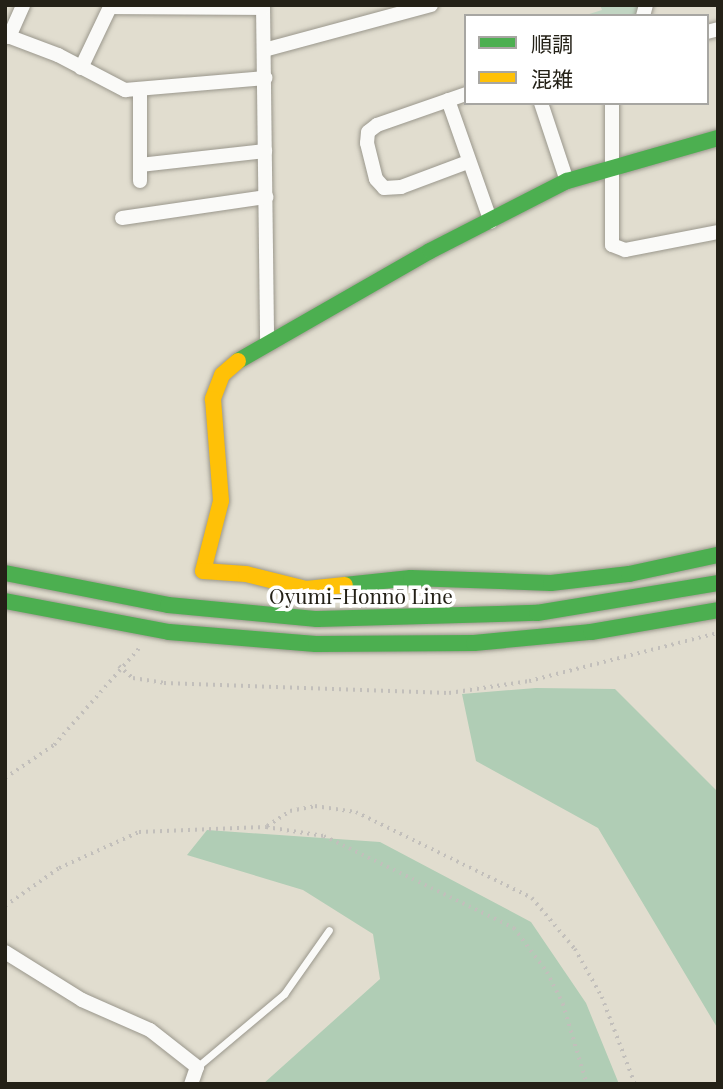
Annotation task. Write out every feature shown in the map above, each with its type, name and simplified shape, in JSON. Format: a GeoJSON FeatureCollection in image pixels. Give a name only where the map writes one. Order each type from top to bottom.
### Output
{"type":"FeatureCollection","features":[{"type":"Feature","properties":{"kind":"main road"},"geometry":{"type":"LineString","coordinates":[[718,138],[567,181],[430,251],[234,363],[216,386],[213,413],[221,501],[203,571],[246,574],[306,589],[411,578],[551,583],[629,574],[718,555]]}},
{"type":"Feature","properties":{"kind":"main road","name":"Oyumi-Honnō Line"},"geometry":{"type":"LineString","coordinates":[[5,573],[168,606],[317,619],[537,613],[718,583]]}},
{"type":"Feature","properties":{"kind":"main road"},"geometry":{"type":"LineString","coordinates":[[5,601],[169,632],[316,644],[474,643],[591,632],[718,610]]}},
{"type":"Feature","properties":{"kind":"street"},"geometry":{"type":"LineString","coordinates":[[23,5],[7,36],[125,90],[265,78]]}},
{"type":"Feature","properties":{"kind":"street"},"geometry":{"type":"LineString","coordinates":[[264,50],[431,5]]}},
{"type":"Feature","properties":{"kind":"street"},"geometry":{"type":"LineString","coordinates":[[81,68],[111,6],[263,6],[267,344]]}},
{"type":"Feature","properties":{"kind":"street"},"geometry":{"type":"LineString","coordinates":[[140,89],[140,181]]}},
{"type":"Feature","properties":{"kind":"street"},"geometry":{"type":"LineString","coordinates":[[464,95],[368,132],[376,179],[384,188],[401,187],[468,162]]}},
{"type":"Feature","properties":{"kind":"street"},"geometry":{"type":"LineString","coordinates":[[448,100],[491,222]]}},
{"type":"Feature","properties":{"kind":"street"},"geometry":{"type":"LineString","coordinates":[[542,105],[567,181]]}},
{"type":"Feature","properties":{"kind":"street"},"geometry":{"type":"LineString","coordinates":[[612,105],[612,246],[625,250],[718,232]]}},
{"type":"Feature","properties":{"kind":"street"},"geometry":{"type":"LineString","coordinates":[[140,166],[265,151]]}},
{"type":"Feature","properties":{"kind":"street"},"geometry":{"type":"LineString","coordinates":[[122,218],[266,197]]}},
{"type":"Feature","properties":{"kind":"street"},"geometry":{"type":"LineString","coordinates":[[5,952],[82,999],[150,1030],[197,1067],[191,1084]]}},
{"type":"Feature","properties":{"kind":"lane"},"geometry":{"type":"LineString","coordinates":[[197,1067],[284,994],[330,930]]}},
{"type":"Feature","properties":{"kind":"path"},"geometry":{"type":"LineString","coordinates":[[119,666],[134,678],[164,683],[449,693],[529,681],[718,633]]}},
{"type":"Feature","properties":{"kind":"path"},"geometry":{"type":"LineString","coordinates":[[5,778],[54,745],[119,666],[145,642]]}},
{"type":"Feature","properties":{"kind":"path"},"geometry":{"type":"LineString","coordinates":[[266,827],[290,811],[315,806],[356,812],[532,898],[575,949],[602,997],[635,1084]]}},
{"type":"Feature","properties":{"kind":"path"},"geometry":{"type":"LineString","coordinates":[[5,906],[59,868],[118,838],[155,829],[266,827],[300,831],[350,845],[383,866],[514,928],[547,972],[563,1004],[587,1084]]}},
{"type":"Feature","properties":{"kind":"green space"},"geometry":{"type":"Polygon","coordinates":[[[600,5],[640,5],[636,14],[589,14],[602,10],[600,5]]]}},
{"type":"Feature","properties":{"kind":"green space"},"geometry":{"type":"Polygon","coordinates":[[[536,688],[615,689],[718,792],[718,1029],[598,828],[476,761],[462,694],[536,688]]]}},
{"type":"Feature","properties":{"kind":"green space"},"geometry":{"type":"Polygon","coordinates":[[[207,830],[380,842],[531,922],[586,1003],[619,1084],[263,1084],[380,979],[373,934],[303,890],[187,855],[207,830]]]}},
{"type":"Feature","properties":{"kind":"traffic: fast"},"geometry":{"type":"LineString","coordinates":[[238,361],[430,251],[567,181],[718,138]]}},
{"type":"Feature","properties":{"kind":"traffic: fast"},"geometry":{"type":"LineString","coordinates":[[345,585],[411,578],[551,583],[629,574],[718,555]]}},
{"type":"Feature","properties":{"kind":"traffic: fast"},"geometry":{"type":"LineString","coordinates":[[5,573],[168,605],[317,619],[537,613],[718,583]]}},
{"type":"Feature","properties":{"kind":"traffic: fast"},"geometry":{"type":"LineString","coordinates":[[5,601],[169,632],[316,644],[474,643],[591,632],[718,610]]}},
{"type":"Feature","properties":{"kind":"traffic: slow"},"geometry":{"type":"LineString","coordinates":[[238,361],[222,375],[213,399],[221,501],[203,571],[246,574],[306,589],[345,585]]}}]}
